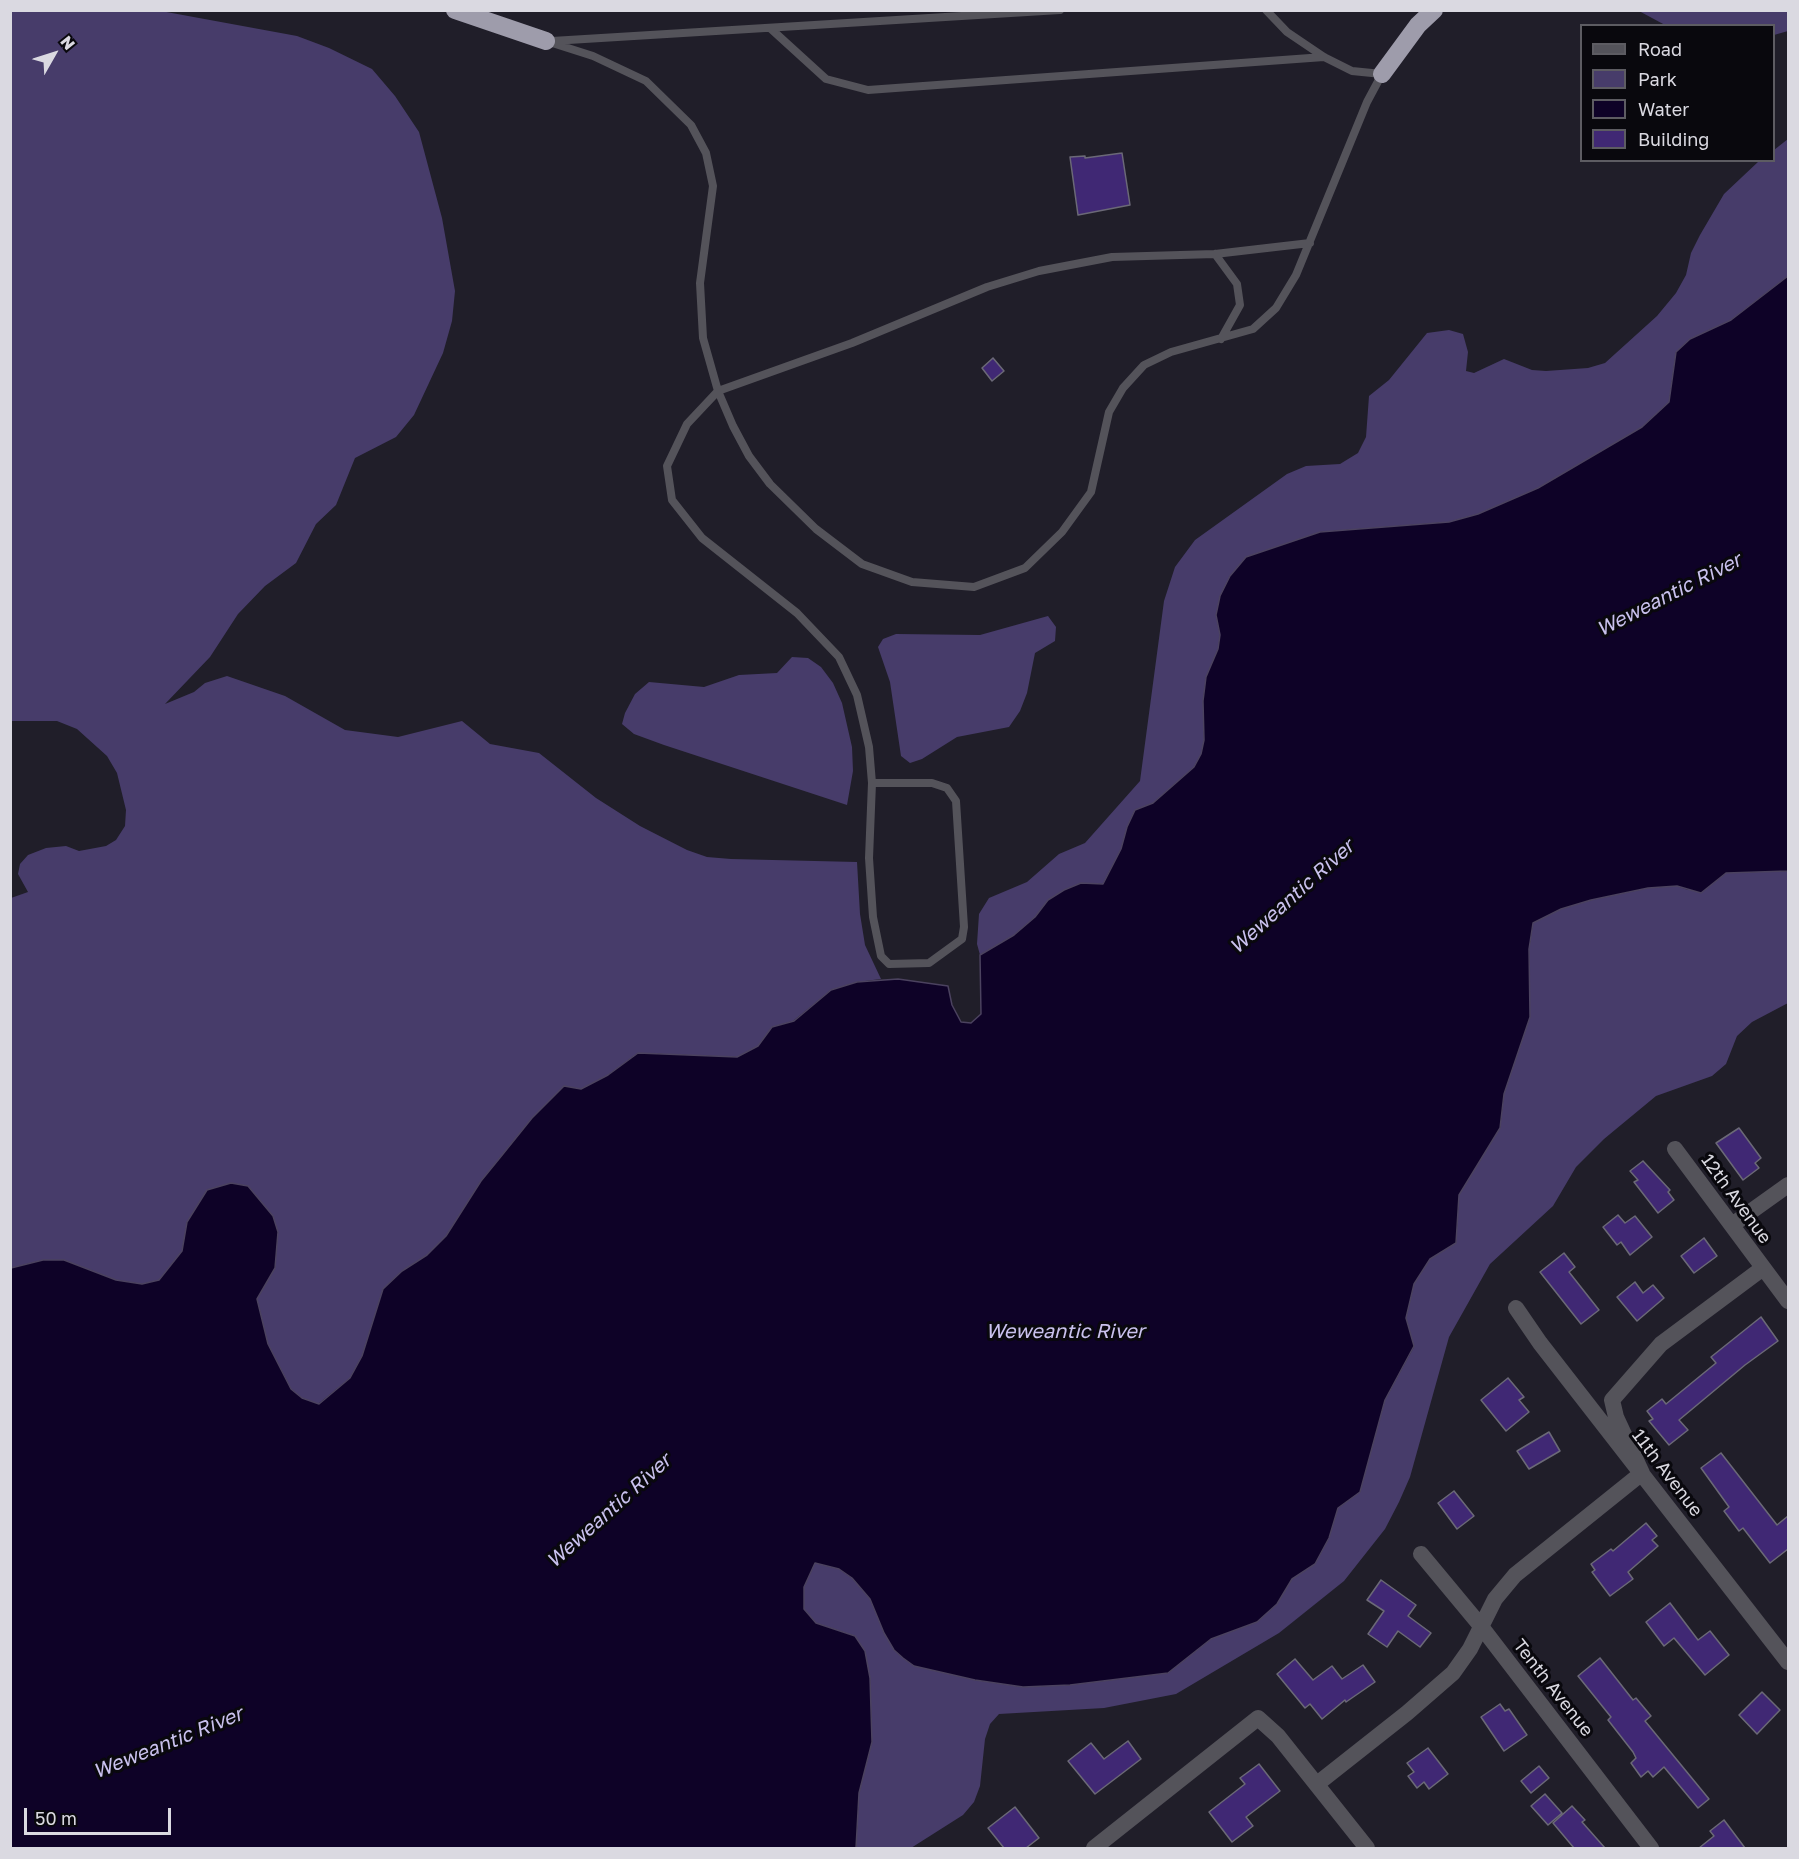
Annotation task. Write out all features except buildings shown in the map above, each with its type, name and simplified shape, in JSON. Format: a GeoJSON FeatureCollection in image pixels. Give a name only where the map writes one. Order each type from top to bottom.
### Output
{"type":"FeatureCollection","features":[{"type":"Feature","properties":{"kind":"highway"},"geometry":{"type":"LineString","coordinates":[[455,10],[546,41]]}},
{"type":"Feature","properties":{"kind":"highway"},"geometry":{"type":"LineString","coordinates":[[1382,74],[1418,25],[1434,10]]}},
{"type":"Feature","properties":{"kind":"street","name":"12th Avenue"},"geometry":{"type":"LineString","coordinates":[[1675,1149],[1788,1301]]}},
{"type":"Feature","properties":{"kind":"street"},"geometry":{"type":"LineString","coordinates":[[1732,1225],[1788,1185]]}},
{"type":"Feature","properties":{"kind":"street"},"geometry":{"type":"LineString","coordinates":[[1317,1784],[1447,1679],[1470,1649],[1495,1599],[1515,1575],[1642,1473],[1616,1417],[1611,1400],[1661,1344],[1762,1268]]}},
{"type":"Feature","properties":{"kind":"street","name":"11th Avenue"},"geometry":{"type":"LineString","coordinates":[[1516,1308],[1540,1344],[1788,1662]]}},
{"type":"Feature","properties":{"kind":"street","name":"Tenth Avenue"},"geometry":{"type":"LineString","coordinates":[[1421,1554],[1480,1625],[1651,1848]]}},
{"type":"Feature","properties":{"kind":"street"},"geometry":{"type":"LineString","coordinates":[[1094,1848],[1258,1718],[1278,1736],[1367,1848]]}},
{"type":"Feature","properties":{"kind":"lane"},"geometry":{"type":"LineString","coordinates":[[546,41],[1060,10]]}},
{"type":"Feature","properties":{"kind":"lane"},"geometry":{"type":"LineString","coordinates":[[546,41],[593,56],[646,81],[691,124],[706,153],[712,186],[700,284],[703,338],[718,391],[749,456],[770,484],[816,529],[862,564],[912,582],[974,587],[1025,568],[1062,532],[1090,492],[1109,412],[1124,388],[1144,364],[1171,352],[1253,329],[1276,308],[1296,275],[1367,102],[1382,74],[1352,71],[1324,57],[1287,32],[1266,10]]}},
{"type":"Feature","properties":{"kind":"lane"},"geometry":{"type":"LineString","coordinates":[[770,28],[826,79],[868,90],[1324,57]]}},
{"type":"Feature","properties":{"kind":"lane"},"geometry":{"type":"LineString","coordinates":[[872,783],[932,783],[947,788],[956,801],[964,927],[962,939],[929,963],[889,964],[881,956],[873,917],[869,858],[872,783],[869,747],[857,695],[839,657],[797,613],[702,538],[672,500],[667,466],[687,424],[718,391],[852,343],[987,287],[1039,271],[1112,257],[1215,254],[1310,243]]}},
{"type":"Feature","properties":{"kind":"lane"},"geometry":{"type":"LineString","coordinates":[[1215,254],[1237,284],[1240,305],[1221,339]]}},
{"type":"Feature","properties":{"kind":"green space"},"geometry":{"type":"Polygon","coordinates":[[[11,11],[161,11],[297,36],[329,48],[372,69],[395,96],[419,132],[442,218],[455,291],[452,321],[443,353],[414,415],[396,437],[355,458],[336,505],[316,524],[296,563],[265,586],[238,614],[210,657],[165,704],[194,692],[205,683],[227,676],[285,696],[345,730],[398,737],[462,721],[490,744],[539,753],[596,798],[640,826],[687,850],[707,857],[731,859],[857,862],[860,914],[865,945],[881,979],[857,982],[831,990],[793,1021],[772,1027],[758,1046],[737,1057],[638,1053],[608,1075],[532,1118],[481,1181],[446,1236],[427,1255],[402,1271],[383,1289],[362,1356],[350,1378],[318,1404],[302,1398],[291,1389],[268,1344],[257,1299],[275,1268],[187,1222],[182,1251],[160,1280],[142,1284],[116,1280],[64,1260],[43,1260],[11,1268],[11,898],[28,892],[18,874],[20,864],[28,855],[46,848],[66,846],[79,851],[106,846],[116,840],[125,826],[126,810],[117,773],[107,756],[77,729],[57,721],[11,721],[11,11]]]}},
{"type":"Feature","properties":{"kind":"green space"},"geometry":{"type":"Polygon","coordinates":[[[1639,11],[1788,11],[1788,31],[1775,35],[1775,24],[1663,24],[1639,11]]]}},
{"type":"Feature","properties":{"kind":"green space"},"geometry":{"type":"Polygon","coordinates":[[[1788,139],[1788,276],[1731,320],[1690,339],[1676,352],[1669,402],[1642,427],[1610,447],[1538,488],[1478,514],[1449,522],[1320,532],[1216,615],[1220,635],[1218,649],[1206,678],[1203,701],[1204,740],[1201,754],[1194,767],[1153,803],[1135,810],[1121,849],[1103,884],[1081,883],[1048,900],[1035,917],[1014,935],[980,955],[977,944],[979,914],[989,898],[1027,882],[1059,854],[1085,843],[1140,781],[1164,601],[1175,567],[1195,540],[1287,474],[1306,466],[1340,464],[1358,453],[1366,437],[1369,396],[1389,380],[1427,333],[1449,330],[1463,334],[1468,352],[1466,371],[1474,373],[1504,359],[1532,370],[1546,371],[1588,368],[1605,363],[1657,316],[1676,293],[1686,275],[1691,253],[1724,194],[1758,162],[1775,162],[1775,149],[1788,139]]]}},
{"type":"Feature","properties":{"kind":"green space"},"geometry":{"type":"Polygon","coordinates":[[[1048,616],[1056,627],[1055,641],[1035,653],[1027,693],[1020,711],[1009,727],[957,737],[922,759],[910,763],[901,756],[890,682],[878,647],[883,639],[896,634],[980,635],[1048,616]]]}},
{"type":"Feature","properties":{"kind":"green space"},"geometry":{"type":"Polygon","coordinates":[[[792,657],[808,658],[821,667],[833,683],[842,703],[852,747],[853,771],[847,805],[664,745],[634,734],[622,724],[635,694],[649,682],[704,687],[739,675],[777,673],[792,657]]]}},
{"type":"Feature","properties":{"kind":"green space"},"geometry":{"type":"Polygon","coordinates":[[[1788,871],[1788,1003],[1752,1022],[1737,1036],[1726,1064],[1712,1076],[1656,1096],[1604,1139],[1576,1167],[1553,1206],[1490,1264],[1449,1337],[1410,1477],[1399,1502],[1385,1529],[1344,1581],[1279,1633],[1176,1694],[1104,1708],[999,1714],[990,1724],[985,1739],[980,1786],[974,1802],[963,1815],[911,1848],[856,1848],[859,1793],[872,1742],[855,1636],[816,1623],[804,1609],[804,1587],[815,1563],[839,1569],[852,1578],[870,1599],[884,1633],[894,1650],[914,1665],[975,1680],[1023,1687],[1070,1685],[1168,1673],[1211,1639],[1257,1622],[1277,1604],[1292,1579],[1315,1564],[1329,1538],[1338,1508],[1360,1491],[1385,1400],[1414,1347],[1406,1318],[1414,1284],[1430,1259],[1456,1243],[1459,1195],[1500,1128],[1504,1094],[1530,1017],[1529,949],[1533,923],[1561,909],[1648,888],[1677,886],[1688,890],[1715,882],[1726,873],[1788,871]]]}},
{"type":"Feature","properties":{"kind":"water","name":"Weweantic River"},"geometry":{"type":"Polygon","coordinates":[[[1788,276],[1788,871],[1726,873],[1701,893],[1677,886],[1648,888],[1561,909],[1533,923],[1529,949],[1530,1017],[1504,1094],[1500,1128],[1459,1195],[1456,1243],[1430,1259],[1414,1284],[1406,1318],[1414,1346],[1385,1400],[1360,1492],[1338,1508],[1329,1538],[1315,1564],[1292,1579],[1277,1604],[1257,1622],[1211,1639],[1168,1673],[1070,1685],[1023,1687],[975,1680],[914,1666],[894,1650],[884,1633],[870,1599],[852,1578],[839,1569],[815,1563],[804,1587],[804,1609],[816,1623],[855,1636],[865,1651],[870,1678],[872,1742],[859,1793],[856,1848],[11,1848],[11,1268],[43,1260],[64,1260],[116,1280],[142,1284],[159,1280],[182,1251],[187,1222],[207,1190],[231,1183],[248,1186],[273,1216],[278,1232],[275,1268],[257,1299],[268,1344],[291,1389],[302,1398],[319,1404],[350,1378],[362,1356],[383,1289],[402,1271],[427,1255],[446,1236],[481,1181],[532,1118],[564,1086],[581,1089],[608,1075],[638,1053],[737,1057],[758,1046],[772,1027],[794,1021],[831,990],[857,982],[898,979],[948,986],[952,1005],[961,1022],[971,1023],[981,1014],[980,955],[1014,935],[1035,917],[1048,900],[1064,890],[1081,883],[1103,884],[1121,849],[1135,810],[1153,803],[1194,767],[1201,754],[1204,740],[1203,701],[1206,677],[1218,649],[1220,635],[1216,615],[1220,596],[1230,576],[1246,557],[1320,532],[1449,522],[1478,514],[1538,488],[1642,427],[1669,402],[1676,352],[1690,339],[1731,320],[1788,276]]]}}]}
